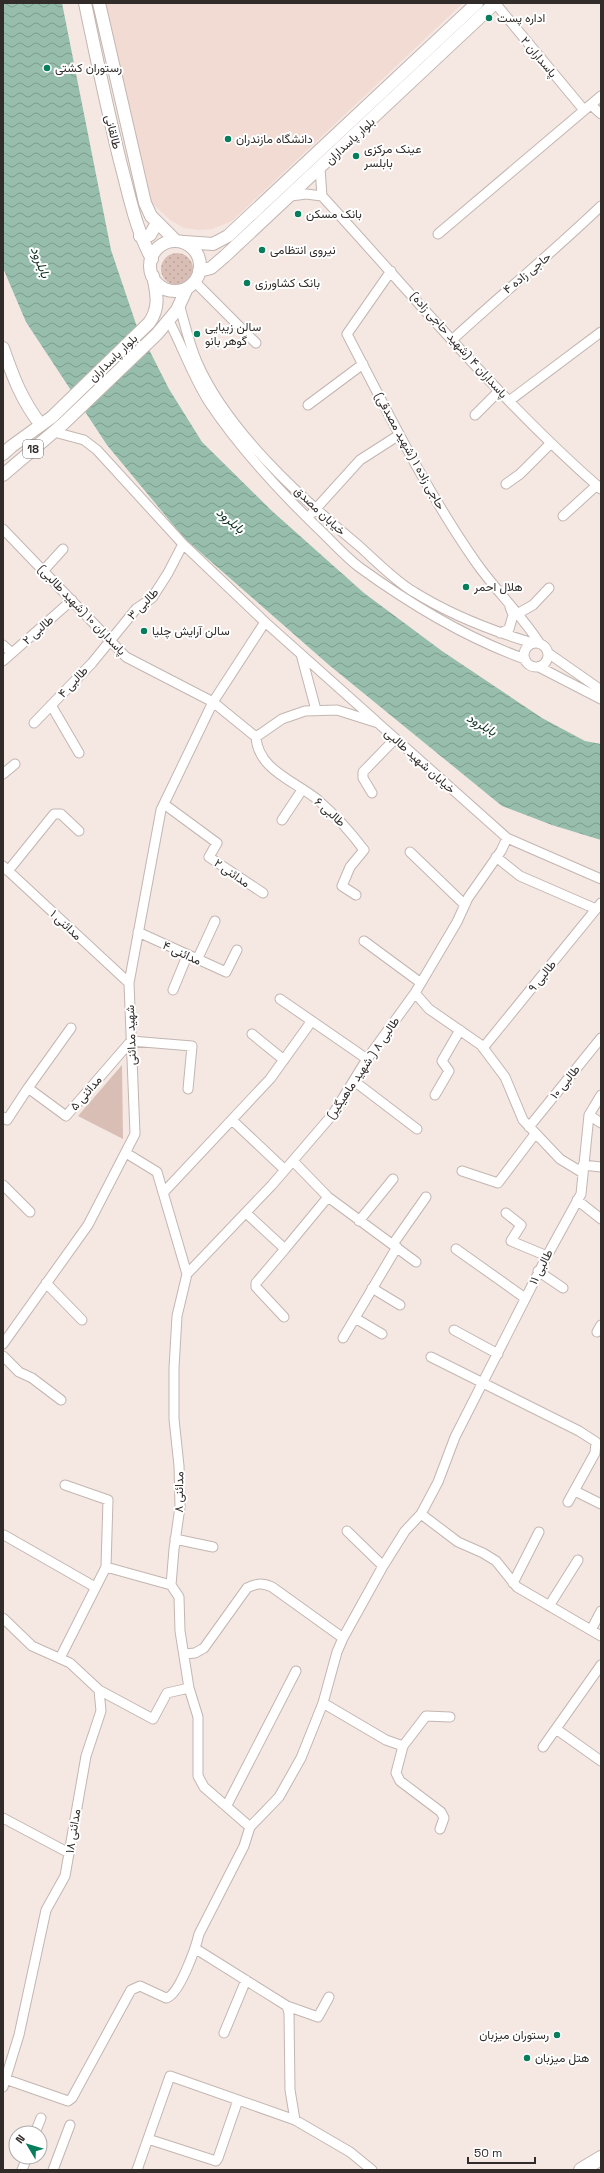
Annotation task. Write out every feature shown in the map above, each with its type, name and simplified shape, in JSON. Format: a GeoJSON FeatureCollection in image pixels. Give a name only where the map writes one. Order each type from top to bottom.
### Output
{"type":"FeatureCollection","features":[{"type":"Feature","properties":{"kind":"highway"},"geometry":{"type":"LineString","coordinates":[[581,2170],[601,2158]]}},
{"type":"Feature","properties":{"kind":"main road","name":"طالقانی"},"geometry":{"type":"LineString","coordinates":[[85,3],[105,98],[140,236],[152,259]]}},
{"type":"Feature","properties":{"kind":"main road","name":"طالقانی"},"geometry":{"type":"LineString","coordinates":[[99,3],[145,203],[157,223],[180,242]]}},
{"type":"Feature","properties":{"kind":"main road","name":"بلوار پاسداران"},"geometry":{"type":"LineString","coordinates":[[180,242],[213,244],[228,236],[477,3]]}},
{"type":"Feature","properties":{"kind":"main road","name":"بلوار پاسداران"},"geometry":{"type":"LineString","coordinates":[[59,428],[169,321],[193,280],[211,268],[291,196],[495,3]]}},
{"type":"Feature","properties":{"kind":"main road"},"geometry":{"type":"LineString","coordinates":[[140,236],[144,238],[150,235],[155,230],[157,223]]}},
{"type":"Feature","properties":{"kind":"main road"},"geometry":{"type":"LineString","coordinates":[[180,242],[196,252],[200,263],[193,280],[176,290],[169,289],[160,285],[153,276],[151,266],[152,259],[161,246],[180,242]]}},
{"type":"Feature","properties":{"kind":"main road","name":"بلوار پاسداران"},"geometry":{"type":"LineString","coordinates":[[41,425],[52,417],[154,317],[158,302],[153,276]]}},
{"type":"Feature","properties":{"kind":"main road"},"geometry":{"type":"LineString","coordinates":[[3,348],[17,389],[30,411],[41,425]]}},
{"type":"Feature","properties":{"kind":"main road","name":"18"},"geometry":{"type":"LineString","coordinates":[[6,449],[41,425]]}},
{"type":"Feature","properties":{"kind":"main road","name":"18"},"geometry":{"type":"LineString","coordinates":[[3,475],[59,428]]}},
{"type":"Feature","properties":{"kind":"street","name":"پاسداران ۲"},"geometry":{"type":"LineString","coordinates":[[495,3],[588,108],[601,114]]}},
{"type":"Feature","properties":{"kind":"street"},"geometry":{"type":"LineString","coordinates":[[438,234],[601,96]]}},
{"type":"Feature","properties":{"kind":"street"},"geometry":{"type":"LineString","coordinates":[[291,196],[306,194],[322,196],[320,168]]}},
{"type":"Feature","properties":{"kind":"street","name":"پاسداران ۴ (شهید حاجی زاده)"},"geometry":{"type":"LineString","coordinates":[[322,196],[499,391],[551,443],[599,487]]}},
{"type":"Feature","properties":{"kind":"street","name":"حاجی زاده ۴"},"geometry":{"type":"LineString","coordinates":[[453,339],[504,291],[558,247],[601,206]]}},
{"type":"Feature","properties":{"kind":"street","name":"حاجی زاده ۱ (شهید مصدقی)"},"geometry":{"type":"LineString","coordinates":[[391,271],[347,334],[423,480],[475,562],[528,625],[537,644]]}},
{"type":"Feature","properties":{"kind":"street"},"geometry":{"type":"LineString","coordinates":[[193,280],[256,343]]}},
{"type":"Feature","properties":{"kind":"street","name":"خیابان مصدق"},"geometry":{"type":"LineString","coordinates":[[179,304],[197,363],[216,398],[238,429],[316,510],[412,592],[455,615],[500,633],[537,644]]}},
{"type":"Feature","properties":{"kind":"street","name":"خیابان مصدق"},"geometry":{"type":"LineString","coordinates":[[169,321],[209,401],[232,434],[307,517],[358,566],[468,636],[525,659]]}},
{"type":"Feature","properties":{"kind":"street"},"geometry":{"type":"LineString","coordinates":[[509,401],[601,332]]}},
{"type":"Feature","properties":{"kind":"street"},"geometry":{"type":"LineString","coordinates":[[308,405],[363,364]]}},
{"type":"Feature","properties":{"kind":"street"},"geometry":{"type":"LineString","coordinates":[[475,416],[499,391]]}},
{"type":"Feature","properties":{"kind":"street"},"geometry":{"type":"LineString","coordinates":[[59,428],[84,440],[97,450],[183,544],[265,622],[378,723]]}},
{"type":"Feature","properties":{"kind":"street"},"geometry":{"type":"LineString","coordinates":[[307,517],[316,510],[360,460],[400,435]]}},
{"type":"Feature","properties":{"kind":"street"},"geometry":{"type":"LineString","coordinates":[[506,484],[520,474],[551,443]]}},
{"type":"Feature","properties":{"kind":"street"},"geometry":{"type":"LineString","coordinates":[[563,516],[599,487]]}},
{"type":"Feature","properties":{"kind":"street","name":"پاسداران ۱۰ (شهید طالبی)"},"geometry":{"type":"LineString","coordinates":[[3,529],[126,656],[212,702]]}},
{"type":"Feature","properties":{"kind":"street","name":"طالبی ۳"},"geometry":{"type":"LineString","coordinates":[[110,640],[136,609],[152,598],[168,573],[183,544]]}},
{"type":"Feature","properties":{"kind":"street"},"geometry":{"type":"LineString","coordinates":[[44,570],[63,549]]}},
{"type":"Feature","properties":{"kind":"street"},"geometry":{"type":"LineString","coordinates":[[518,614],[533,605],[549,588]]}},
{"type":"Feature","properties":{"kind":"street","name":"طالبی ۲"},"geometry":{"type":"LineString","coordinates":[[3,661],[72,600]]}},
{"type":"Feature","properties":{"kind":"street"},"geometry":{"type":"LineString","coordinates":[[500,633],[509,629],[512,619],[509,604]]}},
{"type":"Feature","properties":{"kind":"street","name":"شهید مدائنی"},"geometry":{"type":"LineString","coordinates":[[3,1344],[88,1225],[135,1134],[129,983],[161,810],[212,702],[265,622]]}},
{"type":"Feature","properties":{"kind":"street","name":"طالبی ۴"},"geometry":{"type":"LineString","coordinates":[[34,723],[92,663],[110,640]]}},
{"type":"Feature","properties":{"kind":"street"},"geometry":{"type":"LineString","coordinates":[[601,690],[548,653],[545,648],[537,644],[525,649],[525,659],[529,665],[539,667],[601,699]]}},
{"type":"Feature","properties":{"kind":"street"},"geometry":{"type":"LineString","coordinates":[[3,645],[12,653]]}},
{"type":"Feature","properties":{"kind":"street"},"geometry":{"type":"LineString","coordinates":[[539,667],[547,660],[548,653]]}},
{"type":"Feature","properties":{"kind":"street"},"geometry":{"type":"LineString","coordinates":[[301,654],[316,710]]}},
{"type":"Feature","properties":{"kind":"street"},"geometry":{"type":"LineString","coordinates":[[212,702],[256,736]]}},
{"type":"Feature","properties":{"kind":"street"},"geometry":{"type":"LineString","coordinates":[[51,705],[79,753]]}},
{"type":"Feature","properties":{"kind":"street","name":"خیابان شهید طالبی"},"geometry":{"type":"LineString","coordinates":[[256,736],[282,719],[305,711],[337,710],[378,723],[507,838],[601,879]]}},
{"type":"Feature","properties":{"kind":"street","name":"طالبی ۶"},"geometry":{"type":"LineString","coordinates":[[256,736],[256,748],[266,762],[286,780],[316,799],[345,825],[364,850],[350,868],[342,886],[356,895]]}},
{"type":"Feature","properties":{"kind":"street"},"geometry":{"type":"LineString","coordinates":[[372,793],[363,778],[363,772],[395,739]]}},
{"type":"Feature","properties":{"kind":"street"},"geometry":{"type":"LineString","coordinates":[[3,774],[15,764]]}},
{"type":"Feature","properties":{"kind":"street"},"geometry":{"type":"LineString","coordinates":[[282,820],[302,790]]}},
{"type":"Feature","properties":{"kind":"street","name":"مدائنی ۲"},"geometry":{"type":"LineString","coordinates":[[164,804],[217,843],[209,857],[263,893]]}},
{"type":"Feature","properties":{"kind":"street"},"geometry":{"type":"LineString","coordinates":[[6,868],[54,814],[61,814],[79,831]]}},
{"type":"Feature","properties":{"kind":"street","name":"طالبی ۸ ( شهید ماهیگیر)"},"geometry":{"type":"LineString","coordinates":[[187,1274],[246,1213],[333,1114],[368,1059],[415,993],[457,922],[465,904],[496,858],[507,838]]}},
{"type":"Feature","properties":{"kind":"street"},"geometry":{"type":"LineString","coordinates":[[410,852],[465,904]]}},
{"type":"Feature","properties":{"kind":"street"},"geometry":{"type":"LineString","coordinates":[[496,858],[520,876],[599,906]]}},
{"type":"Feature","properties":{"kind":"street","name":"مدائنی ۱"},"geometry":{"type":"LineString","coordinates":[[6,868],[129,983]]}},
{"type":"Feature","properties":{"kind":"street","name":"طالبی ۹"},"geometry":{"type":"LineString","coordinates":[[483,1048],[599,906]]}},
{"type":"Feature","properties":{"kind":"street"},"geometry":{"type":"LineString","coordinates":[[197,960],[215,921]]}},
{"type":"Feature","properties":{"kind":"street","name":"مدائنی ۴"},"geometry":{"type":"LineString","coordinates":[[138,932],[187,956],[226,972],[237,950]]}},
{"type":"Feature","properties":{"kind":"street"},"geometry":{"type":"LineString","coordinates":[[364,941],[421,983]]}},
{"type":"Feature","properties":{"kind":"street"},"geometry":{"type":"LineString","coordinates":[[173,990],[187,956]]}},
{"type":"Feature","properties":{"kind":"street"},"geometry":{"type":"LineString","coordinates":[[415,993],[429,1009],[483,1048],[505,1077],[522,1120],[560,1159],[583,1169],[601,1167]]}},
{"type":"Feature","properties":{"kind":"street"},"geometry":{"type":"LineString","coordinates":[[280,999],[311,1022],[368,1059]]}},
{"type":"Feature","properties":{"kind":"street"},"geometry":{"type":"LineString","coordinates":[[163,1193],[270,1079],[311,1022]]}},
{"type":"Feature","properties":{"kind":"street"},"geometry":{"type":"LineString","coordinates":[[5,1118],[71,1028]]}},
{"type":"Feature","properties":{"kind":"street"},"geometry":{"type":"LineString","coordinates":[[435,1095],[449,1071],[442,1061],[460,1030]]}},
{"type":"Feature","properties":{"kind":"street"},"geometry":{"type":"LineString","coordinates":[[252,1034],[284,1060]]}},
{"type":"Feature","properties":{"kind":"street","name":"طالبی ۱۰"},"geometry":{"type":"LineString","coordinates":[[462,1171],[498,1183],[532,1131],[601,1038]]}},
{"type":"Feature","properties":{"kind":"street"},"geometry":{"type":"LineString","coordinates":[[131,1041],[192,1046],[188,1089]]}},
{"type":"Feature","properties":{"kind":"street","name":"مدائنی ۵"},"geometry":{"type":"LineString","coordinates":[[28,1088],[66,1116],[131,1041]]}},
{"type":"Feature","properties":{"kind":"street"},"geometry":{"type":"LineString","coordinates":[[354,1081],[417,1129]]}},
{"type":"Feature","properties":{"kind":"street","name":"طالبی ۱۱"},"geometry":{"type":"LineString","coordinates":[[250,1827],[279,1797],[301,1758],[324,1703],[337,1652],[343,1638],[383,1566],[405,1531],[421,1514],[438,1482],[455,1437],[498,1354],[538,1271],[581,1194],[589,1115],[601,1095]]}},
{"type":"Feature","properties":{"kind":"street"},"geometry":{"type":"LineString","coordinates":[[589,1115],[601,1123]]}},
{"type":"Feature","properties":{"kind":"street"},"geometry":{"type":"LineString","coordinates":[[232,1120],[285,1170]]}},
{"type":"Feature","properties":{"kind":"street","name":"مدائنی ۸"},"geometry":{"type":"LineString","coordinates":[[126,1153],[157,1172],[187,1274],[177,1316],[174,1368],[174,1419],[179,1466],[180,1507],[171,1585],[179,1597],[180,1631],[189,1688],[198,1717],[198,1776],[204,1787],[227,1805],[250,1827]]}},
{"type":"Feature","properties":{"kind":"street"},"geometry":{"type":"LineString","coordinates":[[293,1161],[328,1197],[416,1262]]}},
{"type":"Feature","properties":{"kind":"street"},"geometry":{"type":"LineString","coordinates":[[359,1221],[393,1179]]}},
{"type":"Feature","properties":{"kind":"street"},"geometry":{"type":"LineString","coordinates":[[3,1185],[30,1212]]}},
{"type":"Feature","properties":{"kind":"street"},"geometry":{"type":"LineString","coordinates":[[284,1317],[256,1287],[256,1283],[328,1197]]}},
{"type":"Feature","properties":{"kind":"street"},"geometry":{"type":"LineString","coordinates":[[343,1338],[395,1246],[426,1198]]}},
{"type":"Feature","properties":{"kind":"street"},"geometry":{"type":"LineString","coordinates":[[578,1200],[601,1219]]}},
{"type":"Feature","properties":{"kind":"street"},"geometry":{"type":"LineString","coordinates":[[246,1213],[285,1249]]}},
{"type":"Feature","properties":{"kind":"street"},"geometry":{"type":"LineString","coordinates":[[506,1213],[521,1225],[511,1241],[546,1256]]}},
{"type":"Feature","properties":{"kind":"street"},"geometry":{"type":"LineString","coordinates":[[456,1249],[525,1298]]}},
{"type":"Feature","properties":{"kind":"street"},"geometry":{"type":"LineString","coordinates":[[538,1271],[563,1288]]}},
{"type":"Feature","properties":{"kind":"street"},"geometry":{"type":"LineString","coordinates":[[46,1283],[82,1320]]}},
{"type":"Feature","properties":{"kind":"street"},"geometry":{"type":"LineString","coordinates":[[372,1288],[400,1305]]}},
{"type":"Feature","properties":{"kind":"street"},"geometry":{"type":"LineString","coordinates":[[355,1318],[382,1334]]}},
{"type":"Feature","properties":{"kind":"street"},"geometry":{"type":"LineString","coordinates":[[454,1330],[498,1354]]}},
{"type":"Feature","properties":{"kind":"street"},"geometry":{"type":"LineString","coordinates":[[3,1356],[19,1372],[32,1378],[61,1400]]}},
{"type":"Feature","properties":{"kind":"street"},"geometry":{"type":"LineString","coordinates":[[431,1357],[599,1440],[595,1453],[568,1502]]}},
{"type":"Feature","properties":{"kind":"street"},"geometry":{"type":"LineString","coordinates":[[60,1658],[106,1567],[108,1500],[65,1485]]}},
{"type":"Feature","properties":{"kind":"street"},"geometry":{"type":"LineString","coordinates":[[575,1491],[601,1504]]}},
{"type":"Feature","properties":{"kind":"street"},"geometry":{"type":"LineString","coordinates":[[421,1514],[458,1542],[484,1552],[496,1562],[513,1583],[601,1636]]}},
{"type":"Feature","properties":{"kind":"street"},"geometry":{"type":"LineString","coordinates":[[347,1532],[383,1566]]}},
{"type":"Feature","properties":{"kind":"street"},"geometry":{"type":"LineString","coordinates":[[513,1583],[539,1532]]}},
{"type":"Feature","properties":{"kind":"street"},"geometry":{"type":"LineString","coordinates":[[4,1535],[95,1587]]}},
{"type":"Feature","properties":{"kind":"street"},"geometry":{"type":"LineString","coordinates":[[175,1540],[212,1547]]}},
{"type":"Feature","properties":{"kind":"street"},"geometry":{"type":"LineString","coordinates":[[549,1606],[578,1560]]}},
{"type":"Feature","properties":{"kind":"street"},"geometry":{"type":"LineString","coordinates":[[106,1567],[171,1585]]}},
{"type":"Feature","properties":{"kind":"street"},"geometry":{"type":"LineString","coordinates":[[184,1654],[195,1653],[204,1648],[247,1588],[263,1583],[272,1587],[343,1638]]}},
{"type":"Feature","properties":{"kind":"street"},"geometry":{"type":"LineString","coordinates":[[591,1630],[601,1611]]}},
{"type":"Feature","properties":{"kind":"street"},"geometry":{"type":"LineString","coordinates":[[3,1618],[32,1646],[70,1663],[99,1690],[154,1719],[167,1693],[189,1688]]}},
{"type":"Feature","properties":{"kind":"street"},"geometry":{"type":"LineString","coordinates":[[544,1747],[601,1665]]}},
{"type":"Feature","properties":{"kind":"street"},"geometry":{"type":"LineString","coordinates":[[227,1805],[296,1671]]}},
{"type":"Feature","properties":{"kind":"street","name":"مدائنی ۱۸"},"geometry":{"type":"LineString","coordinates":[[4,2083],[19,2035],[46,1910],[65,1876],[86,1756],[102,1711],[99,1690]]}},
{"type":"Feature","properties":{"kind":"street"},"geometry":{"type":"LineString","coordinates":[[324,1703],[386,1740],[403,1746]]}},
{"type":"Feature","properties":{"kind":"street"},"geometry":{"type":"LineString","coordinates":[[440,1829],[444,1818],[441,1812],[400,1781],[396,1774],[403,1746],[426,1716],[450,1716]]}},
{"type":"Feature","properties":{"kind":"street"},"geometry":{"type":"LineString","coordinates":[[556,1729],[601,1761]]}},
{"type":"Feature","properties":{"kind":"street"},"geometry":{"type":"LineString","coordinates":[[3,1818],[69,1853]]}},
{"type":"Feature","properties":{"kind":"street"},"geometry":{"type":"LineString","coordinates":[[4,2083],[68,2101],[72,2098],[130,1990],[140,1986],[166,1998],[170,1997],[196,1949],[199,1934],[244,1846],[250,1827]]}},
{"type":"Feature","properties":{"kind":"street"},"geometry":{"type":"LineString","coordinates":[[196,1949],[287,2006],[318,2017],[329,1997]]}},
{"type":"Feature","properties":{"kind":"street"},"geometry":{"type":"LineString","coordinates":[[224,2034],[246,1980]]}},
{"type":"Feature","properties":{"kind":"street"},"geometry":{"type":"LineString","coordinates":[[287,2006],[289,2013],[290,2090],[295,2120]]}},
{"type":"Feature","properties":{"kind":"street"},"geometry":{"type":"LineString","coordinates":[[137,2170],[170,2076],[295,2120],[350,2152],[372,2170]]}},
{"type":"Feature","properties":{"kind":"street"},"geometry":{"type":"LineString","coordinates":[[148,2139],[216,2161],[238,2100]]}},
{"type":"Feature","properties":{"kind":"street"},"geometry":{"type":"LineString","coordinates":[[38,2125],[41,2118]]}},
{"type":"Feature","properties":{"kind":"street"},"geometry":{"type":"LineString","coordinates":[[53,2170],[70,2125]]}},
{"type":"Feature","properties":{"kind":"shaded area","name":"دانشگاه مازندران"},"geometry":{"type":"Polygon","coordinates":[[[105,3],[463,3],[232,221],[212,229],[199,230],[184,228],[170,220],[152,203],[105,3]]]}},
{"type":"Feature","properties":{"kind":"shaded area"},"geometry":{"type":"Polygon","coordinates":[[[174,253],[180,253],[190,260],[193,269],[192,275],[186,282],[180,285],[174,285],[164,278],[161,272],[161,266],[168,256],[174,253]]]}},
{"type":"Feature","properties":{"kind":"shaded area"},"geometry":{"type":"Polygon","coordinates":[[[122,1065],[123,1139],[78,1116],[122,1065]]]}},
{"type":"Feature","properties":{"kind":"water","name":"بابلرود"},"geometry":{"type":"Polygon","coordinates":[[[3,3],[62,3],[111,250],[136,324],[169,389],[202,442],[272,511],[364,593],[442,651],[542,718],[585,741],[601,744],[601,840],[552,825],[502,806],[329,665],[184,538],[107,445],[26,322],[3,268],[3,3]]]}},
{"type":"Feature","properties":{"kind":"place","name":"اداره پست"},"geometry":{"type":"Point","coordinates":[489,18]}},
{"type":"Feature","properties":{"kind":"place","name":"رستوران کشتی"},"geometry":{"type":"Point","coordinates":[47,68]}},
{"type":"Feature","properties":{"kind":"place","name":"دانشگاه مازندران"},"geometry":{"type":"Point","coordinates":[228,139]}},
{"type":"Feature","properties":{"kind":"place","name":"عینک مرکزی بابلسر"},"geometry":{"type":"Point","coordinates":[356,156]}},
{"type":"Feature","properties":{"kind":"place","name":"بانک مسکن"},"geometry":{"type":"Point","coordinates":[298,214]}},
{"type":"Feature","properties":{"kind":"place","name":"نیروی انتظامی"},"geometry":{"type":"Point","coordinates":[262,250]}},
{"type":"Feature","properties":{"kind":"place","name":"بانک کشاورزی"},"geometry":{"type":"Point","coordinates":[247,283]}},
{"type":"Feature","properties":{"kind":"place","name":"سالن زیبایی گوهر بانو"},"geometry":{"type":"Point","coordinates":[197,334]}},
{"type":"Feature","properties":{"kind":"place","name":"هلال احمر"},"geometry":{"type":"Point","coordinates":[466,587]}},
{"type":"Feature","properties":{"kind":"place","name":"سالن آرایش چلیا"},"geometry":{"type":"Point","coordinates":[144,631]}},
{"type":"Feature","properties":{"kind":"place","name":"رستوران میزبان"},"geometry":{"type":"Point","coordinates":[557,2035]}},
{"type":"Feature","properties":{"kind":"place","name":"هتل میزبان"},"geometry":{"type":"Point","coordinates":[527,2058]}}]}
